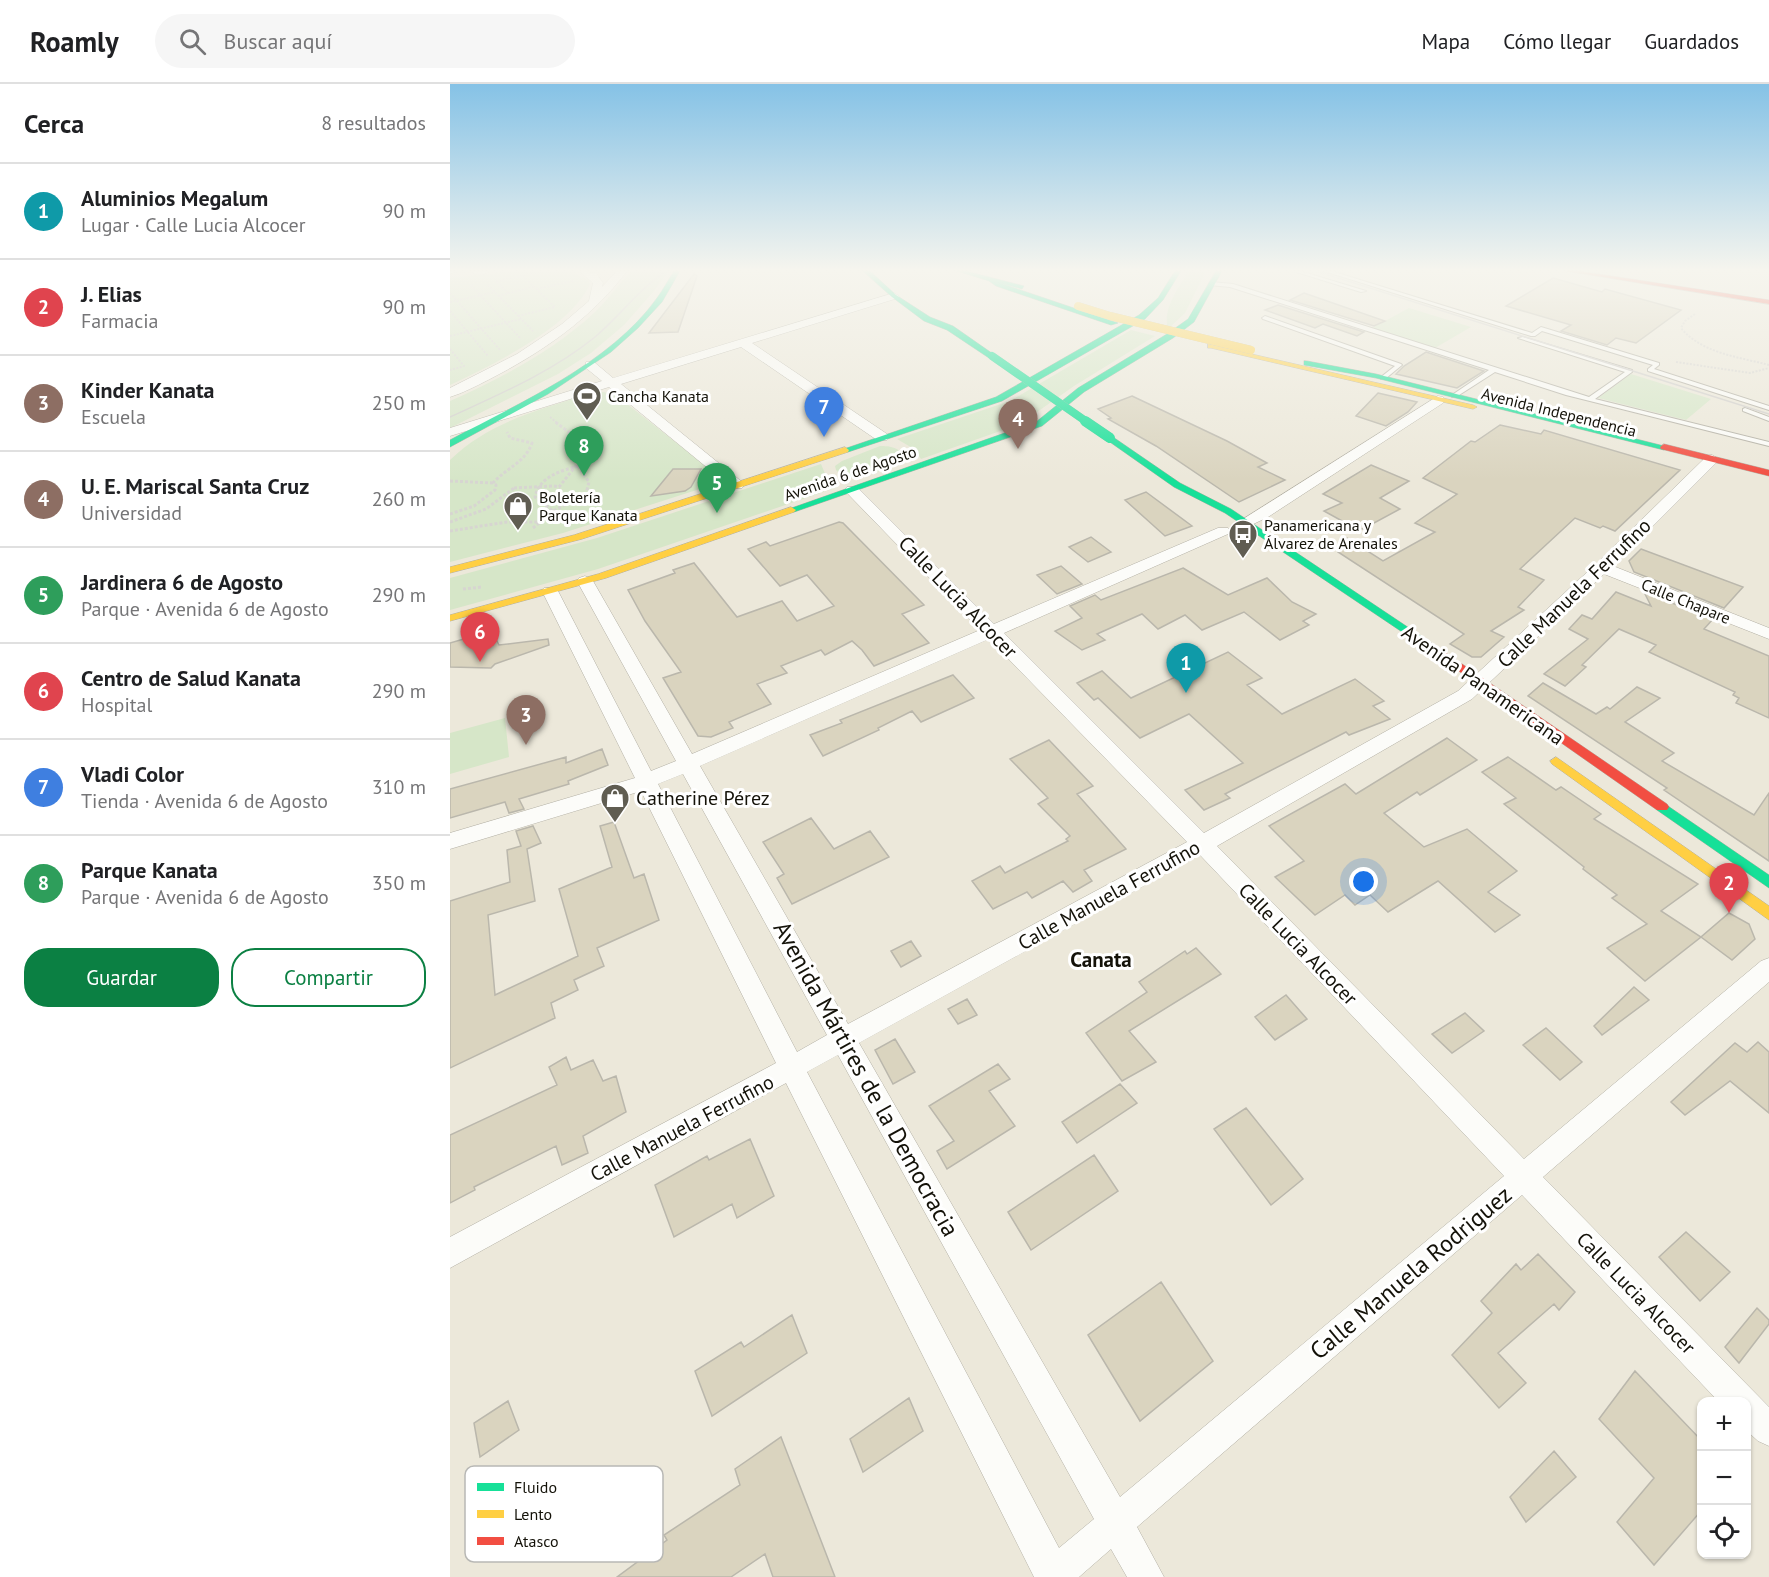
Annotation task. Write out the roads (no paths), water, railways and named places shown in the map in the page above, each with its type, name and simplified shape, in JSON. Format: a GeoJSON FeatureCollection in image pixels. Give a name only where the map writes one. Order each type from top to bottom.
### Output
{"type":"FeatureCollection","features":[{"type":"Feature","properties":{"kind":"main road"},"geometry":{"type":"LineString","coordinates":[[450,444],[590,365],[622,341]]}},
{"type":"Feature","properties":{"kind":"main road"},"geometry":{"type":"LineString","coordinates":[[953,341],[1020,388]]}},
{"type":"Feature","properties":{"kind":"main road","name":"Avenida Panamericana"},"geometry":{"type":"LineString","coordinates":[[969,341],[1177,485],[1228,511],[1481,682],[1769,882]]}},
{"type":"Feature","properties":{"kind":"main road"},"geometry":{"type":"LineString","coordinates":[[985,341],[1040,378]]}},
{"type":"Feature","properties":{"kind":"main road","name":"Avenida 6 de Agosto"},"geometry":{"type":"LineString","coordinates":[[450,570],[578,537],[999,399],[1103,341]]}},
{"type":"Feature","properties":{"kind":"main road","name":"Avenida 6 de Agosto"},"geometry":{"type":"LineString","coordinates":[[450,618],[585,581],[852,490],[909,457],[1018,432],[1039,424],[1070,398],[1162,341]]}},
{"type":"Feature","properties":{"kind":"main road"},"geometry":{"type":"LineString","coordinates":[[1190,341],[1473,407]]}},
{"type":"Feature","properties":{"kind":"main road","name":"Avenida Independencia"},"geometry":{"type":"LineString","coordinates":[[1212,341],[1341,371],[1473,407],[1708,463],[1769,473]]}},
{"type":"Feature","properties":{"kind":"main road"},"geometry":{"type":"LineString","coordinates":[[1240,341],[1361,370],[1379,377]]}},
{"type":"Feature","properties":{"kind":"main road","name":"Avenida Independencia"},"geometry":{"type":"LineString","coordinates":[[1341,371],[1379,377],[1454,396],[1708,463],[1769,483]]}},
{"type":"Feature","properties":{"kind":"main road"},"geometry":{"type":"LineString","coordinates":[[1070,398],[1206,492],[1228,511]]}},
{"type":"Feature","properties":{"kind":"main road"},"geometry":{"type":"LineString","coordinates":[[1056,412],[1188,506]]}},
{"type":"Feature","properties":{"kind":"main road"},"geometry":{"type":"LineString","coordinates":[[882,437],[909,457]]}},
{"type":"Feature","properties":{"kind":"main road"},"geometry":{"type":"LineString","coordinates":[[834,453],[833,476],[852,490]]}},
{"type":"Feature","properties":{"kind":"main road","name":"Avenida Panamericana"},"geometry":{"type":"LineString","coordinates":[[1177,485],[1190,498],[1232,528],[1233,535]]}},
{"type":"Feature","properties":{"kind":"main road"},"geometry":{"type":"LineString","coordinates":[[1209,521],[1233,535]]}},
{"type":"Feature","properties":{"kind":"main road","name":"Avenida Panamericana"},"geometry":{"type":"LineString","coordinates":[[1546,753],[1769,914]]}},
{"type":"Feature","properties":{"kind":"street"},"geometry":{"type":"LineString","coordinates":[[450,393],[545,341]]}},
{"type":"Feature","properties":{"kind":"street"},"geometry":{"type":"LineString","coordinates":[[450,432],[751,341]]}},
{"type":"Feature","properties":{"kind":"street"},"geometry":{"type":"LineString","coordinates":[[744,343],[882,437]]}},
{"type":"Feature","properties":{"kind":"street"},"geometry":{"type":"LineString","coordinates":[[590,365],[737,485]]}},
{"type":"Feature","properties":{"kind":"street"},"geometry":{"type":"LineString","coordinates":[[1245,523],[1263,514],[1438,400]]}},
{"type":"Feature","properties":{"kind":"street","name":"Calle Manuela Ferrufino"},"geometry":{"type":"LineString","coordinates":[[450,1253],[1202,844],[1464,695],[1481,682],[1602,567],[1708,463]]}},
{"type":"Feature","properties":{"kind":"street","name":"Calle Lucia Alcocer"},"geometry":{"type":"LineString","coordinates":[[852,490],[1202,844],[1737,1397]]}},
{"type":"Feature","properties":{"kind":"street"},"geometry":{"type":"LineString","coordinates":[[450,841],[645,782],[990,631],[1233,535]]}},
{"type":"Feature","properties":{"kind":"street","name":"Calle Chapare"},"geometry":{"type":"LineString","coordinates":[[1602,567],[1769,634]]}},
{"type":"Feature","properties":{"kind":"street","name":"Avenida Mártires de la Democracia"},"geometry":{"type":"LineString","coordinates":[[585,581],[1146,1577]]}},
{"type":"Feature","properties":{"kind":"street"},"geometry":{"type":"LineString","coordinates":[[550,591],[645,782],[1054,1576]]}},
{"type":"Feature","properties":{"kind":"street","name":"Calle Manuela Rodriguez"},"geometry":{"type":"LineString","coordinates":[[1054,1576],[1769,968]]}},
{"type":"Feature","properties":{"kind":"street"},"geometry":{"type":"LineString","coordinates":[[1751,1412],[1769,1430]]}},
{"type":"Feature","properties":{"kind":"lane"},"geometry":{"type":"LineString","coordinates":[[1330,341],[1399,365],[1379,377]]}},
{"type":"Feature","properties":{"kind":"lane"},"geometry":{"type":"LineString","coordinates":[[1403,341],[1591,399],[1769,444]]}},
{"type":"Feature","properties":{"kind":"lane"},"geometry":{"type":"LineString","coordinates":[[1531,341],[1630,371],[1591,399]]}},
{"type":"Feature","properties":{"kind":"lane"},"geometry":{"type":"LineString","coordinates":[[1577,341],[1657,364],[1650,370],[1769,408]]}},
{"type":"Feature","properties":{"kind":"lane"},"geometry":{"type":"LineString","coordinates":[[1454,396],[1494,370]]}},
{"type":"Feature","properties":{"kind":"lane"},"geometry":{"type":"LineString","coordinates":[[1745,410],[1769,419]]}},
{"type":"Feature","properties":{"kind":"tram line"},"geometry":{"type":"LineString","coordinates":[[450,417],[525,382],[590,341]]}},
{"type":"Feature","properties":{"kind":"tram line"},"geometry":{"type":"LineString","coordinates":[[1537,341],[1769,414]]}},
{"type":"Feature","properties":{"kind":"place","name":"Cancha Kanata"},"geometry":{"type":"Point","coordinates":[587,422]}},
{"type":"Feature","properties":{"kind":"place","name":"Vladi Color"},"geometry":{"type":"Point","coordinates":[824,437]}},
{"type":"Feature","properties":{"kind":"place","name":"U. E. Mariscal Santa Cruz"},"geometry":{"type":"Point","coordinates":[1018,449]}},
{"type":"Feature","properties":{"kind":"place","name":"Parque Kanata"},"geometry":{"type":"Point","coordinates":[584,476]}},
{"type":"Feature","properties":{"kind":"place","name":"Jardinera 6 de Agosto"},"geometry":{"type":"Point","coordinates":[717,513]}},
{"type":"Feature","properties":{"kind":"place","name":"Boletería Parque Kanata"},"geometry":{"type":"Point","coordinates":[518,532]}},
{"type":"Feature","properties":{"kind":"place","name":"Panamericana y Álvarez de Arenales"},"geometry":{"type":"Point","coordinates":[1243,560]}},
{"type":"Feature","properties":{"kind":"place","name":"Centro de Salud Kanata"},"geometry":{"type":"Point","coordinates":[480,662]}},
{"type":"Feature","properties":{"kind":"place","name":"Aluminios Megalum"},"geometry":{"type":"Point","coordinates":[1186,693]}},
{"type":"Feature","properties":{"kind":"place","name":"Kinder Kanata"},"geometry":{"type":"Point","coordinates":[526,745]}},
{"type":"Feature","properties":{"kind":"place","name":"Catherine Pérez"},"geometry":{"type":"Point","coordinates":[615,824]}},
{"type":"Feature","properties":{"kind":"place","name":"J. Elias"},"geometry":{"type":"Point","coordinates":[1729,913]}},
{"type":"Feature","properties":{"kind":"district","name":"Canata"},"geometry":{"type":"Point","coordinates":[1101,960]}}]}
